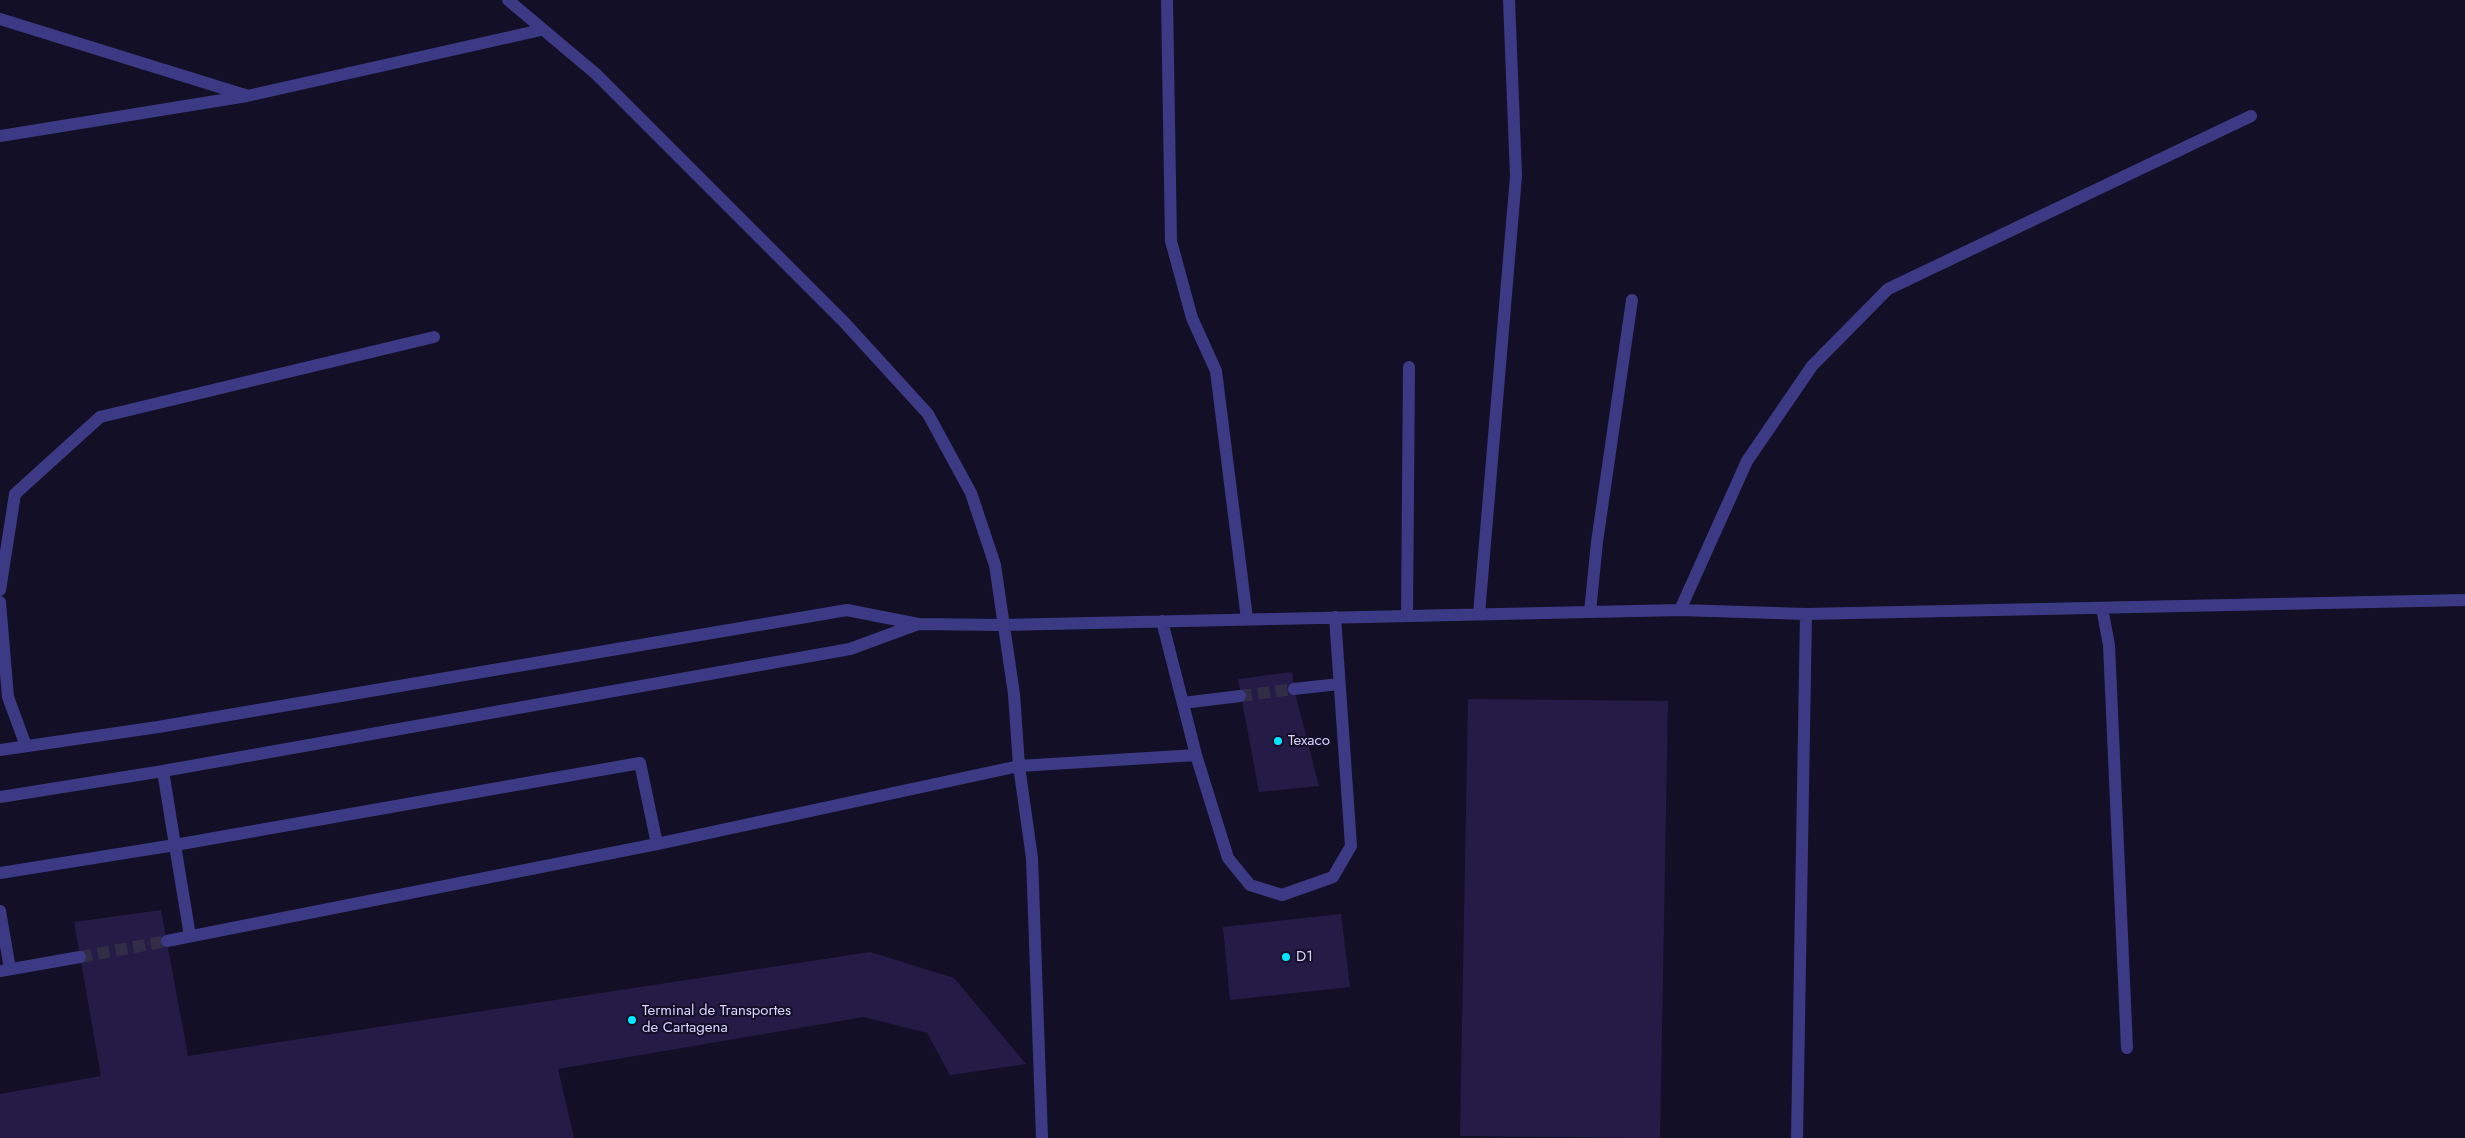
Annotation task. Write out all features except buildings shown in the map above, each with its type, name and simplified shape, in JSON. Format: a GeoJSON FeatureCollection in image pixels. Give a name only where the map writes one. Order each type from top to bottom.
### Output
{"type":"FeatureCollection","features":[{"type":"Feature","properties":{"kind":"street"},"geometry":{"type":"LineString","coordinates":[[508,0],[541,30],[596,74],[844,322],[928,414],[971,493],[995,565],[1002,624],[1014,694],[1019,766],[1032,858],[1042,1138]]}},
{"type":"Feature","properties":{"kind":"street"},"geometry":{"type":"LineString","coordinates":[[1166,0],[1171,241],[1192,318],[1216,371],[1247,620]]}},
{"type":"Feature","properties":{"kind":"street"},"geometry":{"type":"LineString","coordinates":[[1479,614],[1516,176],[1509,0]]}},
{"type":"Feature","properties":{"kind":"street"},"geometry":{"type":"LineString","coordinates":[[0,19],[247,96]]}},
{"type":"Feature","properties":{"kind":"street"},"geometry":{"type":"LineString","coordinates":[[0,136],[247,96],[541,30]]}},
{"type":"Feature","properties":{"kind":"street"},"geometry":{"type":"LineString","coordinates":[[1680,610],[1747,461],[1812,366],[1888,289],[2250,116]]}},
{"type":"Feature","properties":{"kind":"street"},"geometry":{"type":"LineString","coordinates":[[1590,612],[1597,542],[1632,300]]}},
{"type":"Feature","properties":{"kind":"street"},"geometry":{"type":"LineString","coordinates":[[0,590],[15,494],[100,417],[434,337]]}},
{"type":"Feature","properties":{"kind":"street"},"geometry":{"type":"LineString","coordinates":[[1407,616],[1409,367]]}},
{"type":"Feature","properties":{"kind":"street"},"geometry":{"type":"LineString","coordinates":[[0,750],[158,727],[847,610],[918,624],[1002,624],[1680,610],[1806,614],[2465,600]]}},
{"type":"Feature","properties":{"kind":"street"},"geometry":{"type":"LineString","coordinates":[[0,602],[8,697],[26,746]]}},
{"type":"Feature","properties":{"kind":"street"},"geometry":{"type":"LineString","coordinates":[[2102,608],[2109,645],[2127,1048]]}},
{"type":"Feature","properties":{"kind":"street"},"geometry":{"type":"LineString","coordinates":[[1797,1138],[1806,614]]}},
{"type":"Feature","properties":{"kind":"street"},"geometry":{"type":"LineString","coordinates":[[1162,621],[1196,755],[1228,858],[1250,884],[1282,895],[1334,877],[1351,846],[1335,618]]}},
{"type":"Feature","properties":{"kind":"street"},"geometry":{"type":"LineString","coordinates":[[0,797],[163,771],[850,649],[918,624]]}},
{"type":"Feature","properties":{"kind":"street"},"geometry":{"type":"LineString","coordinates":[[1294,690],[1339,684]]}},
{"type":"Feature","properties":{"kind":"street"},"geometry":{"type":"LineString","coordinates":[[1183,703],[1240,696]]}},
{"type":"Feature","properties":{"kind":"street"},"geometry":{"type":"LineString","coordinates":[[167,942],[657,844],[1019,766],[1196,755]]}},
{"type":"Feature","properties":{"kind":"street"},"geometry":{"type":"LineString","coordinates":[[0,873],[175,845],[640,763],[657,844]]}},
{"type":"Feature","properties":{"kind":"street"},"geometry":{"type":"LineString","coordinates":[[163,771],[190,936]]}},
{"type":"Feature","properties":{"kind":"street"},"geometry":{"type":"LineString","coordinates":[[0,912],[5,970],[80,957]]}},
{"type":"Feature","properties":{"kind":"tunnel"},"geometry":{"type":"LineString","coordinates":[[1240,696],[1294,689]]}},
{"type":"Feature","properties":{"kind":"tunnel"},"geometry":{"type":"LineString","coordinates":[[80,957],[167,941]]}},
{"type":"Feature","properties":{"kind":"place","name":"Texaco"},"geometry":{"type":"Point","coordinates":[1278,741]}},
{"type":"Feature","properties":{"kind":"place","name":"D1"},"geometry":{"type":"Point","coordinates":[1286,957]}},
{"type":"Feature","properties":{"kind":"place","name":"Terminal de Transportes de Cartagena"},"geometry":{"type":"Point","coordinates":[632,1020]}}]}
